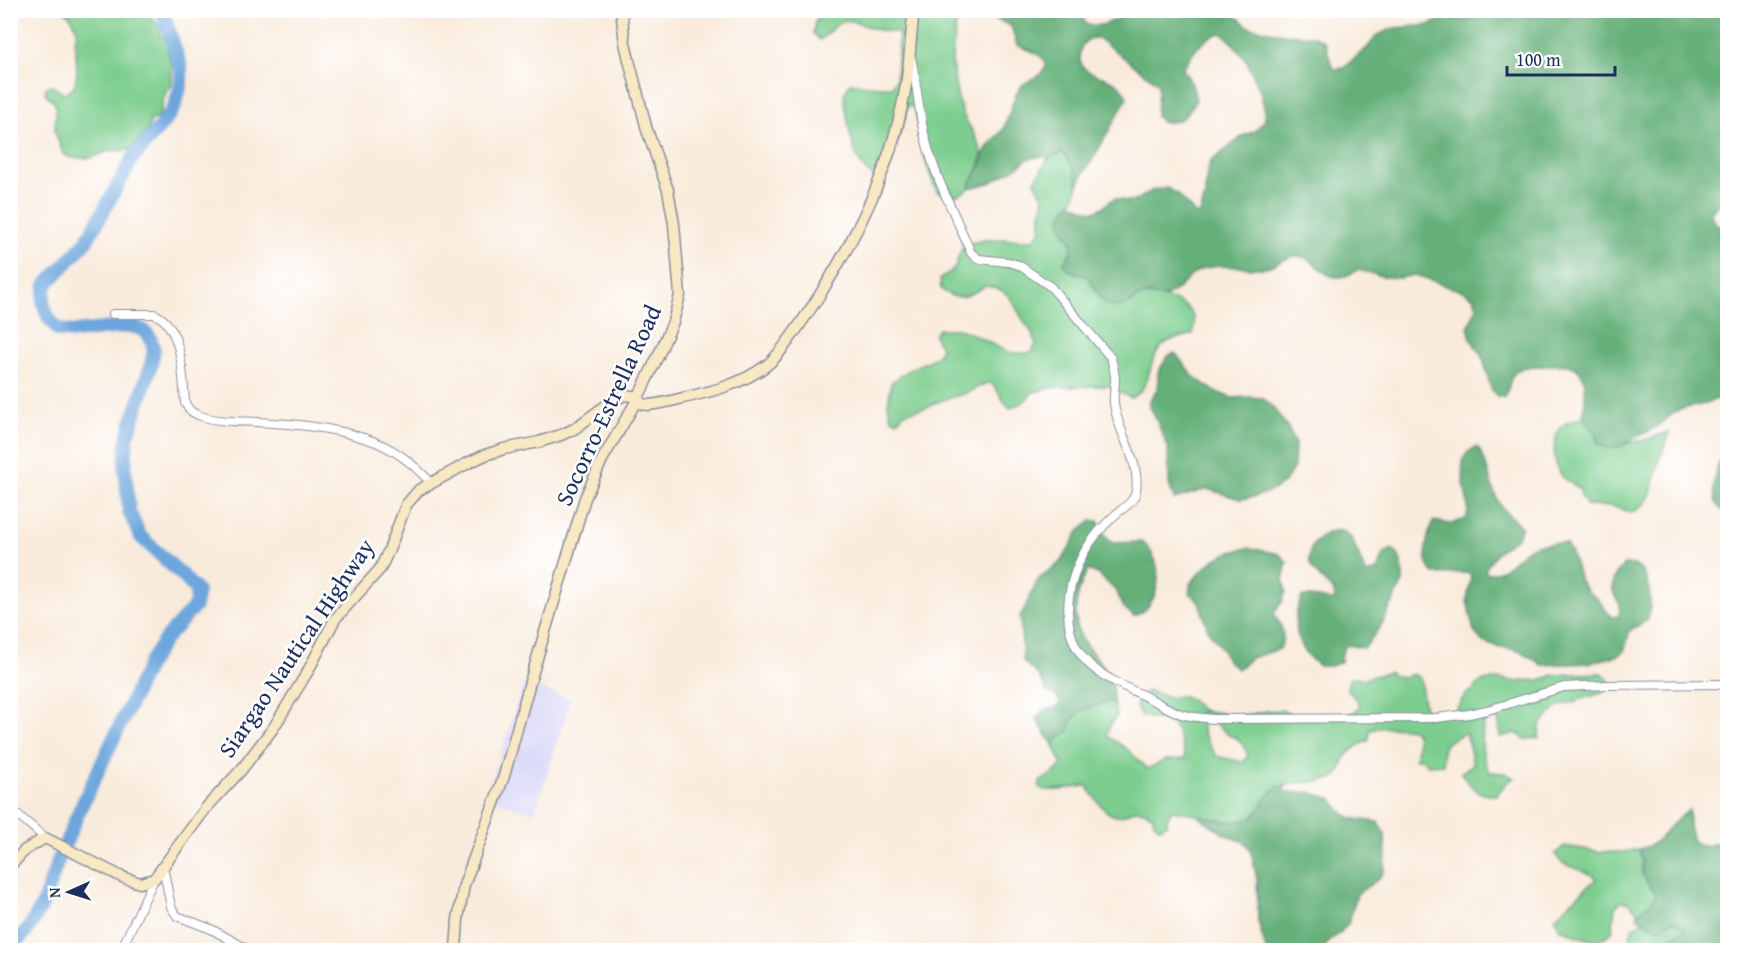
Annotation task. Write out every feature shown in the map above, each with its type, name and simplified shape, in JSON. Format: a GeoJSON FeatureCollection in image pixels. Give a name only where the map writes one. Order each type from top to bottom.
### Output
{"type":"FeatureCollection","features":[{"type":"Feature","properties":{"kind":"main road","name":"Socorro-Estrella Road"},"geometry":{"type":"LineString","coordinates":[[456,951],[458,919],[464,885],[504,776],[585,498],[602,460],[637,400],[673,322],[680,295],[674,224],[668,190],[647,129],[630,64],[621,10]]}},
{"type":"Feature","properties":{"kind":"main road","name":"Siargao Nautical Highway"},"geometry":{"type":"LineString","coordinates":[[153,879],[206,808],[242,769],[274,727],[308,671],[335,619],[380,569],[406,505],[419,490],[485,455],[504,448],[539,442],[574,429],[624,395],[633,396],[642,404],[654,405],[723,388],[757,372],[774,359],[833,274],[855,234],[888,159],[904,98],[911,57],[914,10]]}},
{"type":"Feature","properties":{"kind":"main road"},"geometry":{"type":"LineString","coordinates":[[10,866],[25,850],[49,840],[122,878],[140,883],[153,879]]}},
{"type":"Feature","properties":{"kind":"street"},"geometry":{"type":"LineString","coordinates":[[911,57],[926,142],[940,183],[971,253],[979,259],[1008,262],[1019,266],[1051,287],[1111,357],[1114,370],[1114,404],[1132,460],[1136,489],[1134,497],[1098,533],[1085,550],[1072,579],[1067,608],[1072,639],[1082,656],[1096,670],[1180,713],[1213,719],[1436,717],[1491,709],[1564,687],[1728,684]]}},
{"type":"Feature","properties":{"kind":"street"},"geometry":{"type":"LineString","coordinates":[[112,314],[160,316],[174,337],[181,356],[185,403],[187,408],[195,414],[222,420],[316,426],[338,430],[368,439],[392,450],[418,469],[431,483]]}},
{"type":"Feature","properties":{"kind":"street"},"geometry":{"type":"LineString","coordinates":[[10,808],[49,840]]}},
{"type":"Feature","properties":{"kind":"street"},"geometry":{"type":"LineString","coordinates":[[163,866],[171,907],[177,916],[211,929],[249,951]]}},
{"type":"Feature","properties":{"kind":"street"},"geometry":{"type":"LineString","coordinates":[[121,951],[153,879]]}},
{"type":"Feature","properties":{"kind":"shaded area"},"geometry":{"type":"Polygon","coordinates":[[[524,683],[571,699],[536,809],[531,812],[486,798],[524,683]]]}},
{"type":"Feature","properties":{"kind":"green space"},"geometry":{"type":"Polygon","coordinates":[[[65,11],[152,11],[151,17],[161,28],[160,36],[165,37],[172,64],[172,85],[165,94],[159,118],[151,119],[148,131],[129,150],[108,151],[91,158],[71,158],[63,154],[55,131],[55,104],[45,93],[46,87],[51,85],[61,92],[68,92],[75,83],[77,31],[73,20],[65,11]]]}},
{"type":"Feature","properties":{"kind":"green space"},"geometry":{"type":"Polygon","coordinates":[[[822,11],[955,11],[956,26],[952,63],[957,94],[962,112],[982,153],[977,172],[967,190],[950,197],[937,192],[923,151],[915,109],[909,105],[892,161],[884,178],[871,175],[864,168],[854,149],[844,94],[850,83],[892,87],[896,80],[899,33],[847,21],[836,26],[820,40],[813,33],[815,22],[822,11]]]}},
{"type":"Feature","properties":{"kind":"green space"},"geometry":{"type":"Polygon","coordinates":[[[983,11],[1078,11],[1087,25],[1102,25],[1131,11],[1218,11],[1223,15],[1237,17],[1249,27],[1284,34],[1315,36],[1325,42],[1334,69],[1343,68],[1368,47],[1377,35],[1394,28],[1429,25],[1459,11],[1727,11],[1727,196],[1711,213],[1714,223],[1727,228],[1727,394],[1708,403],[1678,410],[1656,427],[1616,448],[1605,448],[1598,443],[1595,432],[1583,417],[1585,385],[1582,375],[1575,367],[1560,364],[1523,368],[1513,375],[1505,397],[1498,397],[1491,389],[1483,358],[1471,339],[1468,327],[1477,307],[1474,298],[1463,291],[1414,275],[1401,278],[1385,277],[1358,270],[1346,276],[1336,277],[1322,271],[1304,257],[1296,256],[1261,268],[1212,267],[1196,272],[1179,288],[1163,297],[1148,294],[1121,306],[1107,304],[1099,296],[1088,277],[1069,270],[1063,264],[1072,248],[1071,241],[1062,225],[1064,211],[1072,203],[1094,211],[1114,198],[1135,201],[1153,190],[1167,188],[1178,194],[1196,215],[1200,214],[1210,162],[1243,136],[1255,131],[1265,120],[1260,91],[1247,62],[1232,42],[1222,33],[1215,35],[1198,46],[1183,69],[1192,84],[1196,100],[1193,105],[1179,120],[1162,122],[1156,115],[1158,83],[1097,38],[1090,39],[1082,46],[1080,58],[1082,66],[1091,73],[1119,85],[1127,98],[1078,186],[1073,167],[1063,152],[1048,159],[1045,156],[1027,159],[990,183],[969,188],[981,166],[983,155],[1003,130],[1016,94],[1022,85],[1041,74],[1046,66],[1039,55],[1017,45],[1011,26],[983,11]]]}},
{"type":"Feature","properties":{"kind":"green space"},"geometry":{"type":"Polygon","coordinates":[[[1063,151],[1072,165],[1077,188],[1075,196],[1065,208],[1063,229],[1072,246],[1070,254],[1063,263],[1069,270],[1088,277],[1095,287],[1132,303],[1137,297],[1147,296],[1168,298],[1178,302],[1192,314],[1193,334],[1172,340],[1161,347],[1154,358],[1142,389],[1131,398],[1109,386],[1056,387],[1033,392],[1024,402],[1010,408],[989,382],[928,407],[904,413],[897,421],[891,418],[888,405],[891,383],[909,370],[936,357],[941,348],[934,335],[938,329],[971,333],[1003,350],[1032,352],[1036,344],[1033,335],[1014,303],[1001,290],[985,286],[968,295],[952,296],[941,289],[940,279],[955,268],[963,246],[989,240],[1033,240],[1041,229],[1043,202],[1035,180],[1048,159],[1063,151]]]}},
{"type":"Feature","properties":{"kind":"green space"},"geometry":{"type":"Polygon","coordinates":[[[1175,353],[1193,376],[1216,392],[1232,398],[1262,398],[1272,406],[1289,429],[1295,444],[1294,467],[1285,482],[1271,491],[1254,497],[1240,499],[1207,489],[1174,499],[1169,484],[1168,447],[1149,405],[1158,388],[1158,372],[1168,356],[1175,353]]]}},
{"type":"Feature","properties":{"kind":"green space"},"geometry":{"type":"Polygon","coordinates":[[[1583,417],[1595,432],[1598,443],[1616,448],[1669,432],[1650,496],[1645,503],[1631,513],[1614,507],[1587,506],[1579,488],[1559,471],[1554,450],[1557,435],[1565,424],[1583,417]]]}},
{"type":"Feature","properties":{"kind":"green space"},"geometry":{"type":"Polygon","coordinates":[[[1477,447],[1498,501],[1521,527],[1518,537],[1497,552],[1485,573],[1493,573],[1505,568],[1533,546],[1566,544],[1573,557],[1580,581],[1588,592],[1598,599],[1611,617],[1619,616],[1620,604],[1614,594],[1613,584],[1619,570],[1624,565],[1634,565],[1644,574],[1650,598],[1648,620],[1630,630],[1625,649],[1620,655],[1589,663],[1542,665],[1524,653],[1483,642],[1474,632],[1467,601],[1471,576],[1467,573],[1434,574],[1430,569],[1426,548],[1434,521],[1451,524],[1466,519],[1468,504],[1462,467],[1468,452],[1477,447]]]}},
{"type":"Feature","properties":{"kind":"green space"},"geometry":{"type":"Polygon","coordinates":[[[1727,449],[1727,513],[1718,507],[1714,484],[1719,463],[1727,449]]]}},
{"type":"Feature","properties":{"kind":"green space"},"geometry":{"type":"Polygon","coordinates":[[[1092,521],[1098,521],[1112,543],[1142,542],[1149,549],[1157,565],[1157,583],[1152,601],[1146,609],[1134,616],[1122,606],[1117,592],[1098,574],[1088,570],[1078,594],[1076,621],[1084,642],[1111,677],[1113,701],[1084,709],[1074,718],[1068,732],[1057,739],[1054,746],[1036,719],[1044,710],[1055,708],[1060,704],[1057,696],[1046,691],[1040,677],[1023,661],[1020,616],[1039,579],[1063,559],[1076,535],[1092,521]]]}},
{"type":"Feature","properties":{"kind":"green space"},"geometry":{"type":"Polygon","coordinates":[[[1332,531],[1343,531],[1352,539],[1366,574],[1377,570],[1384,554],[1392,549],[1399,556],[1403,570],[1403,582],[1383,622],[1364,648],[1346,645],[1342,652],[1341,662],[1331,666],[1319,666],[1305,652],[1301,644],[1297,635],[1296,616],[1302,597],[1335,600],[1334,592],[1314,571],[1309,560],[1315,542],[1332,531]]]}},
{"type":"Feature","properties":{"kind":"green space"},"geometry":{"type":"Polygon","coordinates":[[[1250,548],[1279,554],[1287,562],[1283,580],[1286,591],[1274,613],[1281,626],[1283,639],[1280,649],[1251,658],[1238,669],[1228,662],[1208,630],[1199,602],[1190,593],[1190,584],[1216,559],[1231,552],[1250,548]]]}},
{"type":"Feature","properties":{"kind":"green space"},"geometry":{"type":"Polygon","coordinates":[[[1389,672],[1393,676],[1405,677],[1413,674],[1420,678],[1425,709],[1433,713],[1455,711],[1465,695],[1479,683],[1488,680],[1537,681],[1554,675],[1602,673],[1609,679],[1608,687],[1602,693],[1559,706],[1540,725],[1539,738],[1525,739],[1516,733],[1500,737],[1498,717],[1484,723],[1482,748],[1490,772],[1505,773],[1514,778],[1505,784],[1497,795],[1480,793],[1461,773],[1473,764],[1466,733],[1454,738],[1444,747],[1443,764],[1427,765],[1422,759],[1416,759],[1417,736],[1413,729],[1392,727],[1370,730],[1369,740],[1357,746],[1345,757],[1337,776],[1332,779],[1279,787],[1269,795],[1254,816],[1239,821],[1222,821],[1172,810],[1167,824],[1160,828],[1154,823],[1153,816],[1140,810],[1118,816],[1109,813],[1087,786],[1055,790],[1039,787],[1040,782],[1062,764],[1054,746],[1057,739],[1068,732],[1070,724],[1079,713],[1090,707],[1113,701],[1117,716],[1106,735],[1127,749],[1147,769],[1166,760],[1185,759],[1179,737],[1167,718],[1155,719],[1142,716],[1136,708],[1140,695],[1148,691],[1171,698],[1179,696],[1191,699],[1201,710],[1236,715],[1281,710],[1293,715],[1348,714],[1358,710],[1360,704],[1347,689],[1349,679],[1355,677],[1364,679],[1389,672]],[[1201,711],[1202,729],[1216,756],[1242,762],[1248,757],[1245,747],[1238,739],[1229,735],[1201,711]]]}},
{"type":"Feature","properties":{"kind":"green space"},"geometry":{"type":"Polygon","coordinates":[[[1287,785],[1282,792],[1309,792],[1333,799],[1347,816],[1378,822],[1385,833],[1384,872],[1357,894],[1349,922],[1327,943],[1324,950],[1266,950],[1258,922],[1257,880],[1251,852],[1242,841],[1230,837],[1197,815],[1230,822],[1253,818],[1274,789],[1287,785]]]}},
{"type":"Feature","properties":{"kind":"green space"},"geometry":{"type":"Polygon","coordinates":[[[1689,810],[1689,826],[1693,841],[1702,845],[1710,845],[1727,838],[1727,950],[1660,950],[1685,929],[1673,920],[1660,929],[1637,918],[1638,912],[1651,903],[1656,894],[1642,875],[1639,849],[1657,840],[1689,810]]]}},
{"type":"Feature","properties":{"kind":"green space"},"geometry":{"type":"Polygon","coordinates":[[[1564,846],[1603,852],[1639,849],[1642,875],[1656,894],[1654,901],[1638,912],[1629,903],[1622,901],[1615,907],[1612,932],[1599,939],[1586,939],[1559,928],[1555,917],[1596,879],[1590,874],[1562,863],[1555,854],[1564,846]]]}},
{"type":"Feature","properties":{"kind":"green space"},"geometry":{"type":"Polygon","coordinates":[[[1673,920],[1685,929],[1660,950],[1638,950],[1630,944],[1633,927],[1643,922],[1660,929],[1673,920]]]}},
{"type":"Feature","properties":{"kind":"waterway"},"geometry":{"type":"LineString","coordinates":[[10,948],[27,931],[42,906],[79,811],[150,662],[166,638],[195,606],[197,591],[140,536],[129,511],[125,468],[127,438],[151,365],[154,350],[150,337],[143,330],[132,326],[74,332],[58,330],[48,317],[43,303],[46,285],[86,242],[133,158],[174,108],[181,85],[181,67],[162,10]]}}]}
